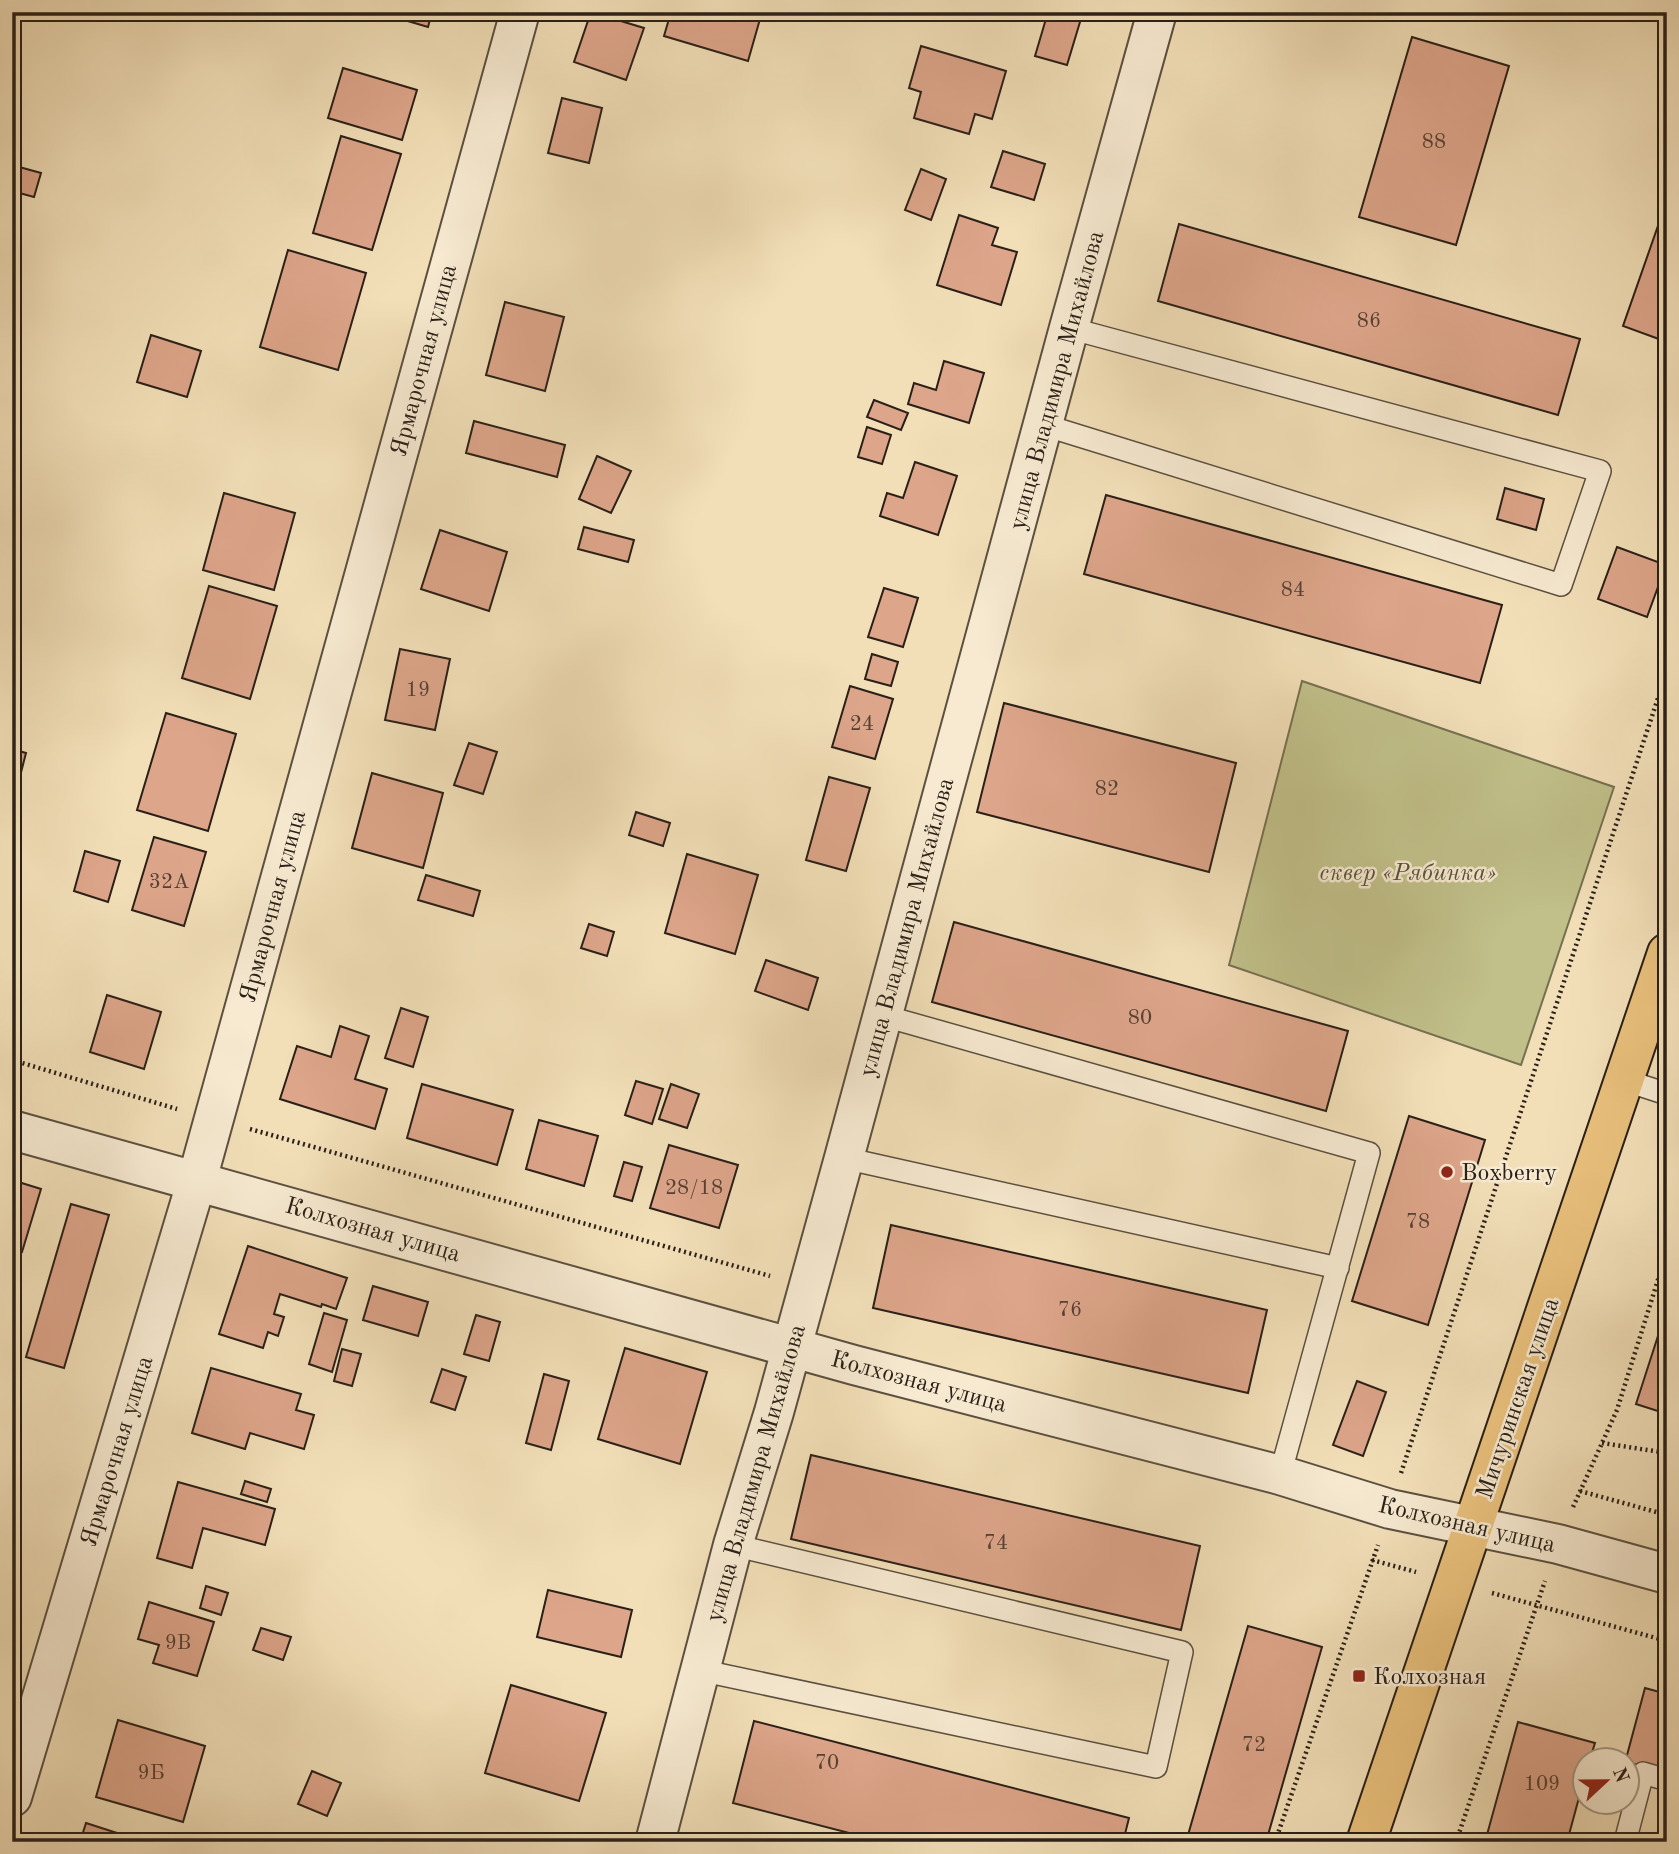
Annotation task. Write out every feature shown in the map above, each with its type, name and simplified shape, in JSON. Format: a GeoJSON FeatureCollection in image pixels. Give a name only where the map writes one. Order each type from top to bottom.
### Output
{"type":"FeatureCollection","features":[{"type":"Feature","properties":{"kind":"main road","name":"Мичуринская улица"},"geometry":{"type":"LineString","coordinates":[[1366,1842],[1667,953]]}},
{"type":"Feature","properties":{"kind":"street","name":"Ярмарочная улица"},"geometry":{"type":"LineString","coordinates":[[12,1797],[197,1180],[520,12]]}},
{"type":"Feature","properties":{"kind":"street","name":"улица Владимира Михайлова"},"geometry":{"type":"LineString","coordinates":[[655,1842],[733,1545],[792,1347],[1157,12]]}},
{"type":"Feature","properties":{"kind":"street","name":"Колхозная улица"},"geometry":{"type":"LineString","coordinates":[[12,1129],[854,1365],[1280,1475],[1390,1509],[1558,1544],[1667,1574]]}},
{"type":"Feature","properties":{"kind":"lane"},"geometry":{"type":"LineString","coordinates":[[1044,425],[1561,585],[1600,471],[1069,328]]}},
{"type":"Feature","properties":{"kind":"lane"},"geometry":{"type":"LineString","coordinates":[[881,1015],[1369,1153],[1280,1475]]}},
{"type":"Feature","properties":{"kind":"lane"},"geometry":{"type":"LineString","coordinates":[[1624,1080],[1667,1094]]}},
{"type":"Feature","properties":{"kind":"lane"},"geometry":{"type":"LineString","coordinates":[[844,1158],[1338,1268]]}},
{"type":"Feature","properties":{"kind":"lane"},"geometry":{"type":"LineString","coordinates":[[699,1670],[1156,1767],[1182,1652],[733,1545]]}},
{"type":"Feature","properties":{"kind":"lane"},"geometry":{"type":"LineString","coordinates":[[1625,1842],[1643,1773],[1667,1780]]}},
{"type":"Feature","properties":{"kind":"path"},"geometry":{"type":"LineString","coordinates":[[1275,1842],[1373,1560],[1667,671]]}},
{"type":"Feature","properties":{"kind":"path"},"geometry":{"type":"LineString","coordinates":[[12,1060],[808,1286]]}},
{"type":"Feature","properties":{"kind":"path"},"geometry":{"type":"LineString","coordinates":[[1602,1443],[1667,1454]]}},
{"type":"Feature","properties":{"kind":"path"},"geometry":{"type":"LineString","coordinates":[[1580,1491],[1667,1515]]}},
{"type":"Feature","properties":{"kind":"path"},"geometry":{"type":"LineString","coordinates":[[1373,1560],[1667,1641]]}},
{"type":"Feature","properties":{"kind":"green space","name":"сквер «Рябинка»"},"geometry":{"type":"Polygon","coordinates":[[[1302,681],[1614,787],[1521,1065],[1229,965],[1302,681]]]}},
{"type":"Feature","properties":{"kind":"building"},"geometry":{"type":"Polygon","coordinates":[[[377,12],[432,12],[428,27],[377,12]]]}},
{"type":"Feature","properties":{"kind":"building"},"geometry":{"type":"Polygon","coordinates":[[[591,12],[644,28],[626,80],[574,62],[591,12]]]}},
{"type":"Feature","properties":{"kind":"building"},"geometry":{"type":"Polygon","coordinates":[[[671,12],[762,12],[748,61],[664,36],[671,12]]]}},
{"type":"Feature","properties":{"kind":"building"},"geometry":{"type":"Polygon","coordinates":[[[1048,12],[1083,12],[1067,65],[1035,56],[1048,12]]]}},
{"type":"Feature","properties":{"kind":"building"},"geometry":{"type":"Polygon","coordinates":[[[1412,37],[1509,66],[1456,245],[1359,217],[1412,37]]]}},
{"type":"Feature","properties":{"kind":"building"},"geometry":{"type":"Polygon","coordinates":[[[921,46],[1006,71],[992,119],[975,114],[969,134],[914,118],[921,92],[909,88],[921,46]]]}},
{"type":"Feature","properties":{"kind":"building"},"geometry":{"type":"Polygon","coordinates":[[[343,68],[417,90],[402,140],[328,118],[343,68]]]}},
{"type":"Feature","properties":{"kind":"building"},"geometry":{"type":"Polygon","coordinates":[[[562,98],[602,108],[589,163],[548,153],[562,98]]]}},
{"type":"Feature","properties":{"kind":"building"},"geometry":{"type":"Polygon","coordinates":[[[341,136],[401,154],[372,250],[313,233],[341,136]]]}},
{"type":"Feature","properties":{"kind":"building"},"geometry":{"type":"Polygon","coordinates":[[[1003,151],[1045,164],[1034,200],[991,187],[1003,151]]]}},
{"type":"Feature","properties":{"kind":"building"},"geometry":{"type":"Polygon","coordinates":[[[12,165],[41,173],[34,197],[12,191],[12,165]]]}},
{"type":"Feature","properties":{"kind":"building"},"geometry":{"type":"Polygon","coordinates":[[[921,169],[946,179],[931,220],[905,210],[921,169]]]}},
{"type":"Feature","properties":{"kind":"building"},"geometry":{"type":"Polygon","coordinates":[[[1667,200],[1667,342],[1623,326],[1667,200]]]}},
{"type":"Feature","properties":{"kind":"building"},"geometry":{"type":"Polygon","coordinates":[[[959,215],[998,228],[992,245],[1017,252],[1001,305],[937,285],[959,215]]]}},
{"type":"Feature","properties":{"kind":"building"},"geometry":{"type":"Polygon","coordinates":[[[1179,224],[1580,339],[1558,415],[1158,301],[1179,224]]]}},
{"type":"Feature","properties":{"kind":"building"},"geometry":{"type":"Polygon","coordinates":[[[288,250],[366,273],[338,370],[260,347],[288,250]]]}},
{"type":"Feature","properties":{"kind":"building"},"geometry":{"type":"Polygon","coordinates":[[[505,302],[564,317],[545,391],[486,375],[505,302]]]}},
{"type":"Feature","properties":{"kind":"building"},"geometry":{"type":"Polygon","coordinates":[[[151,335],[201,351],[187,397],[137,382],[151,335]]]}},
{"type":"Feature","properties":{"kind":"building"},"geometry":{"type":"Polygon","coordinates":[[[944,361],[984,373],[969,423],[908,404],[914,383],[936,390],[944,361]]]}},
{"type":"Feature","properties":{"kind":"building"},"geometry":{"type":"Polygon","coordinates":[[[874,400],[908,413],[901,430],[867,417],[874,400]]]}},
{"type":"Feature","properties":{"kind":"building"},"geometry":{"type":"Polygon","coordinates":[[[474,421],[565,445],[557,477],[466,453],[474,421]]]}},
{"type":"Feature","properties":{"kind":"building"},"geometry":{"type":"Polygon","coordinates":[[[867,427],[891,435],[882,464],[858,457],[867,427]]]}},
{"type":"Feature","properties":{"kind":"building"},"geometry":{"type":"Polygon","coordinates":[[[597,456],[631,471],[611,513],[579,499],[597,456]]]}},
{"type":"Feature","properties":{"kind":"building"},"geometry":{"type":"Polygon","coordinates":[[[915,462],[957,476],[938,535],[880,516],[887,493],[903,498],[915,462]]]}},
{"type":"Feature","properties":{"kind":"building"},"geometry":{"type":"Polygon","coordinates":[[[1505,488],[1544,499],[1536,530],[1497,519],[1505,488]]]}},
{"type":"Feature","properties":{"kind":"building"},"geometry":{"type":"Polygon","coordinates":[[[224,493],[295,513],[274,590],[203,570],[224,493]]]}},
{"type":"Feature","properties":{"kind":"building"},"geometry":{"type":"Polygon","coordinates":[[[1106,495],[1502,605],[1480,683],[1084,574],[1106,495]]]}},
{"type":"Feature","properties":{"kind":"building"},"geometry":{"type":"Polygon","coordinates":[[[584,527],[634,540],[628,562],[578,549],[584,527]]]}},
{"type":"Feature","properties":{"kind":"building"},"geometry":{"type":"Polygon","coordinates":[[[440,530],[507,552],[489,611],[421,589],[440,530]]]}},
{"type":"Feature","properties":{"kind":"building"},"geometry":{"type":"Polygon","coordinates":[[[1617,547],[1666,565],[1647,617],[1598,599],[1617,547]]]}},
{"type":"Feature","properties":{"kind":"building"},"geometry":{"type":"Polygon","coordinates":[[[209,586],[277,606],[250,699],[182,678],[209,586]]]}},
{"type":"Feature","properties":{"kind":"building"},"geometry":{"type":"Polygon","coordinates":[[[884,588],[918,598],[903,647],[868,637],[884,588]]]}},
{"type":"Feature","properties":{"kind":"building"},"geometry":{"type":"Polygon","coordinates":[[[400,649],[450,659],[435,730],[385,720],[400,649]]]}},
{"type":"Feature","properties":{"kind":"building"},"geometry":{"type":"Polygon","coordinates":[[[872,654],[898,662],[891,686],[865,679],[872,654]]]}},
{"type":"Feature","properties":{"kind":"building"},"geometry":{"type":"Polygon","coordinates":[[[850,686],[893,699],[875,759],[832,747],[850,686]]]}},
{"type":"Feature","properties":{"kind":"building"},"geometry":{"type":"Polygon","coordinates":[[[1004,703],[1236,763],[1209,872],[977,812],[1004,703]]]}},
{"type":"Feature","properties":{"kind":"building"},"geometry":{"type":"Polygon","coordinates":[[[166,713],[236,734],[208,831],[137,810],[166,713]]]}},
{"type":"Feature","properties":{"kind":"building"},"geometry":{"type":"Polygon","coordinates":[[[469,743],[497,752],[483,794],[454,785],[469,743]]]}},
{"type":"Feature","properties":{"kind":"building"},"geometry":{"type":"Polygon","coordinates":[[[12,749],[26,753],[18,784],[12,783],[12,749]]]}},
{"type":"Feature","properties":{"kind":"building"},"geometry":{"type":"Polygon","coordinates":[[[372,773],[443,793],[423,868],[352,848],[372,773]]]}},
{"type":"Feature","properties":{"kind":"building"},"geometry":{"type":"Polygon","coordinates":[[[829,777],[870,788],[846,871],[806,860],[829,777]]]}},
{"type":"Feature","properties":{"kind":"building"},"geometry":{"type":"Polygon","coordinates":[[[636,812],[670,823],[663,846],[629,835],[636,812]]]}},
{"type":"Feature","properties":{"kind":"building"},"geometry":{"type":"Polygon","coordinates":[[[154,837],[206,852],[184,926],[132,910],[154,837]]]}},
{"type":"Feature","properties":{"kind":"building"},"geometry":{"type":"Polygon","coordinates":[[[85,851],[120,861],[108,902],[74,891],[85,851]]]}},
{"type":"Feature","properties":{"kind":"building"},"geometry":{"type":"Polygon","coordinates":[[[687,854],[758,875],[735,954],[665,933],[687,854]]]}},
{"type":"Feature","properties":{"kind":"building"},"geometry":{"type":"Polygon","coordinates":[[[426,875],[480,891],[473,916],[418,900],[426,875]]]}},
{"type":"Feature","properties":{"kind":"building"},"geometry":{"type":"Polygon","coordinates":[[[954,922],[1348,1031],[1326,1111],[932,1002],[954,922]]]}},
{"type":"Feature","properties":{"kind":"building"},"geometry":{"type":"Polygon","coordinates":[[[589,924],[614,932],[607,956],[581,948],[589,924]]]}},
{"type":"Feature","properties":{"kind":"building"},"geometry":{"type":"Polygon","coordinates":[[[766,960],[818,978],[808,1010],[755,991],[766,960]]]}},
{"type":"Feature","properties":{"kind":"building"},"geometry":{"type":"Polygon","coordinates":[[[107,995],[161,1012],[144,1069],[90,1052],[107,995]]]}},
{"type":"Feature","properties":{"kind":"building"},"geometry":{"type":"Polygon","coordinates":[[[401,1008],[428,1017],[413,1067],[385,1058],[401,1008]]]}},
{"type":"Feature","properties":{"kind":"building"},"geometry":{"type":"Polygon","coordinates":[[[340,1026],[369,1036],[355,1079],[387,1089],[375,1129],[280,1099],[297,1046],[331,1057],[340,1026]]]}},
{"type":"Feature","properties":{"kind":"building"},"geometry":{"type":"Polygon","coordinates":[[[636,1081],[663,1089],[652,1124],[625,1115],[636,1081]]]}},
{"type":"Feature","properties":{"kind":"building"},"geometry":{"type":"Polygon","coordinates":[[[422,1084],[513,1110],[497,1165],[407,1138],[422,1084]]]}},
{"type":"Feature","properties":{"kind":"building"},"geometry":{"type":"Polygon","coordinates":[[[671,1084],[699,1094],[687,1128],[659,1119],[671,1084]]]}},
{"type":"Feature","properties":{"kind":"building"},"geometry":{"type":"Polygon","coordinates":[[[1409,1116],[1485,1140],[1428,1325],[1352,1301],[1409,1116]]]}},
{"type":"Feature","properties":{"kind":"building"},"geometry":{"type":"Polygon","coordinates":[[[539,1120],[598,1136],[584,1186],[526,1169],[539,1120]]]}},
{"type":"Feature","properties":{"kind":"building"},"geometry":{"type":"Polygon","coordinates":[[[669,1145],[738,1165],[719,1228],[650,1208],[669,1145]]]}},
{"type":"Feature","properties":{"kind":"building"},"geometry":{"type":"Polygon","coordinates":[[[624,1162],[642,1167],[632,1201],[614,1196],[624,1162]]]}},
{"type":"Feature","properties":{"kind":"building"},"geometry":{"type":"Polygon","coordinates":[[[12,1180],[41,1189],[22,1252],[12,1249],[12,1180]]]}},
{"type":"Feature","properties":{"kind":"building"},"geometry":{"type":"Polygon","coordinates":[[[71,1204],[109,1215],[64,1368],[26,1357],[71,1204]]]}},
{"type":"Feature","properties":{"kind":"building"},"geometry":{"type":"Polygon","coordinates":[[[891,1225],[1267,1310],[1248,1393],[873,1308],[891,1225]]]}},
{"type":"Feature","properties":{"kind":"building"},"geometry":{"type":"Polygon","coordinates":[[[248,1246],[347,1278],[336,1309],[280,1294],[274,1314],[284,1317],[278,1336],[268,1332],[263,1348],[219,1334],[248,1246]]]}},
{"type":"Feature","properties":{"kind":"building"},"geometry":{"type":"Polygon","coordinates":[[[373,1286],[428,1302],[418,1336],[363,1320],[373,1286]]]}},
{"type":"Feature","properties":{"kind":"building"},"geometry":{"type":"Polygon","coordinates":[[[1667,1308],[1667,1414],[1636,1404],[1667,1308]]]}},
{"type":"Feature","properties":{"kind":"building"},"geometry":{"type":"Polygon","coordinates":[[[324,1313],[347,1320],[332,1372],[309,1364],[324,1313]]]}},
{"type":"Feature","properties":{"kind":"building"},"geometry":{"type":"Polygon","coordinates":[[[476,1315],[500,1322],[489,1361],[464,1354],[476,1315]]]}},
{"type":"Feature","properties":{"kind":"building"},"geometry":{"type":"Polygon","coordinates":[[[625,1348],[707,1372],[680,1464],[598,1439],[625,1348]]]}},
{"type":"Feature","properties":{"kind":"building"},"geometry":{"type":"Polygon","coordinates":[[[342,1349],[361,1354],[352,1386],[334,1381],[342,1349]]]}},
{"type":"Feature","properties":{"kind":"building"},"geometry":{"type":"Polygon","coordinates":[[[211,1368],[301,1394],[296,1410],[314,1415],[304,1449],[250,1433],[245,1449],[192,1433],[211,1368]]]}},
{"type":"Feature","properties":{"kind":"building"},"geometry":{"type":"Polygon","coordinates":[[[442,1369],[466,1377],[455,1410],[431,1402],[442,1369]]]}},
{"type":"Feature","properties":{"kind":"building"},"geometry":{"type":"Polygon","coordinates":[[[544,1374],[569,1381],[551,1450],[526,1443],[544,1374]]]}},
{"type":"Feature","properties":{"kind":"building"},"geometry":{"type":"Polygon","coordinates":[[[1357,1381],[1386,1392],[1363,1456],[1333,1445],[1357,1381]]]}},
{"type":"Feature","properties":{"kind":"building"},"geometry":{"type":"Polygon","coordinates":[[[811,1455],[1200,1546],[1181,1630],[791,1539],[811,1455]]]}},
{"type":"Feature","properties":{"kind":"building"},"geometry":{"type":"Polygon","coordinates":[[[245,1481],[271,1489],[267,1502],[241,1494],[245,1481]]]}},
{"type":"Feature","properties":{"kind":"building"},"geometry":{"type":"Polygon","coordinates":[[[178,1482],[275,1509],[265,1545],[203,1528],[192,1568],[157,1558],[178,1482]]]}},
{"type":"Feature","properties":{"kind":"building"},"geometry":{"type":"Polygon","coordinates":[[[206,1586],[228,1593],[221,1615],[200,1608],[206,1586]]]}},
{"type":"Feature","properties":{"kind":"building"},"geometry":{"type":"Polygon","coordinates":[[[548,1590],[632,1610],[621,1657],[537,1637],[548,1590]]]}},
{"type":"Feature","properties":{"kind":"building"},"geometry":{"type":"Polygon","coordinates":[[[149,1602],[214,1622],[197,1676],[153,1663],[159,1645],[138,1639],[149,1602]]]}},
{"type":"Feature","properties":{"kind":"building"},"geometry":{"type":"Polygon","coordinates":[[[1248,1626],[1322,1647],[1266,1842],[1186,1842],[1248,1626]]]}},
{"type":"Feature","properties":{"kind":"building"},"geometry":{"type":"Polygon","coordinates":[[[261,1628],[291,1637],[283,1660],[253,1650],[261,1628]]]}},
{"type":"Feature","properties":{"kind":"building"},"geometry":{"type":"Polygon","coordinates":[[[511,1685],[606,1713],[579,1801],[485,1773],[511,1685]]]}},
{"type":"Feature","properties":{"kind":"building"},"geometry":{"type":"Polygon","coordinates":[[[1645,1688],[1667,1694],[1667,1773],[1640,1766],[1640,1745],[1630,1745],[1645,1688]]]}},
{"type":"Feature","properties":{"kind":"building"},"geometry":{"type":"Polygon","coordinates":[[[118,1720],[205,1746],[183,1822],[96,1797],[118,1720]]]}},
{"type":"Feature","properties":{"kind":"building"},"geometry":{"type":"Polygon","coordinates":[[[754,1721],[1129,1818],[1123,1842],[884,1842],[733,1803],[754,1721]]]}},
{"type":"Feature","properties":{"kind":"building"},"geometry":{"type":"Polygon","coordinates":[[[1518,1722],[1595,1743],[1570,1745],[1570,1815],[1574,1815],[1567,1842],[1485,1842],[1518,1722]]]}},
{"type":"Feature","properties":{"kind":"building"},"geometry":{"type":"Polygon","coordinates":[[[312,1771],[341,1783],[327,1816],[298,1804],[312,1771]]]}},
{"type":"Feature","properties":{"kind":"building"},"geometry":{"type":"Polygon","coordinates":[[[86,1823],[145,1842],[80,1842],[86,1823]]]}},
{"type":"Feature","properties":{"kind":"place","name":"Boxberry"},"geometry":{"type":"Point","coordinates":[1447,1172]}},
{"type":"Feature","properties":{"kind":"place","name":"Колхозная"},"geometry":{"type":"Point","coordinates":[1359,1676]}}]}
